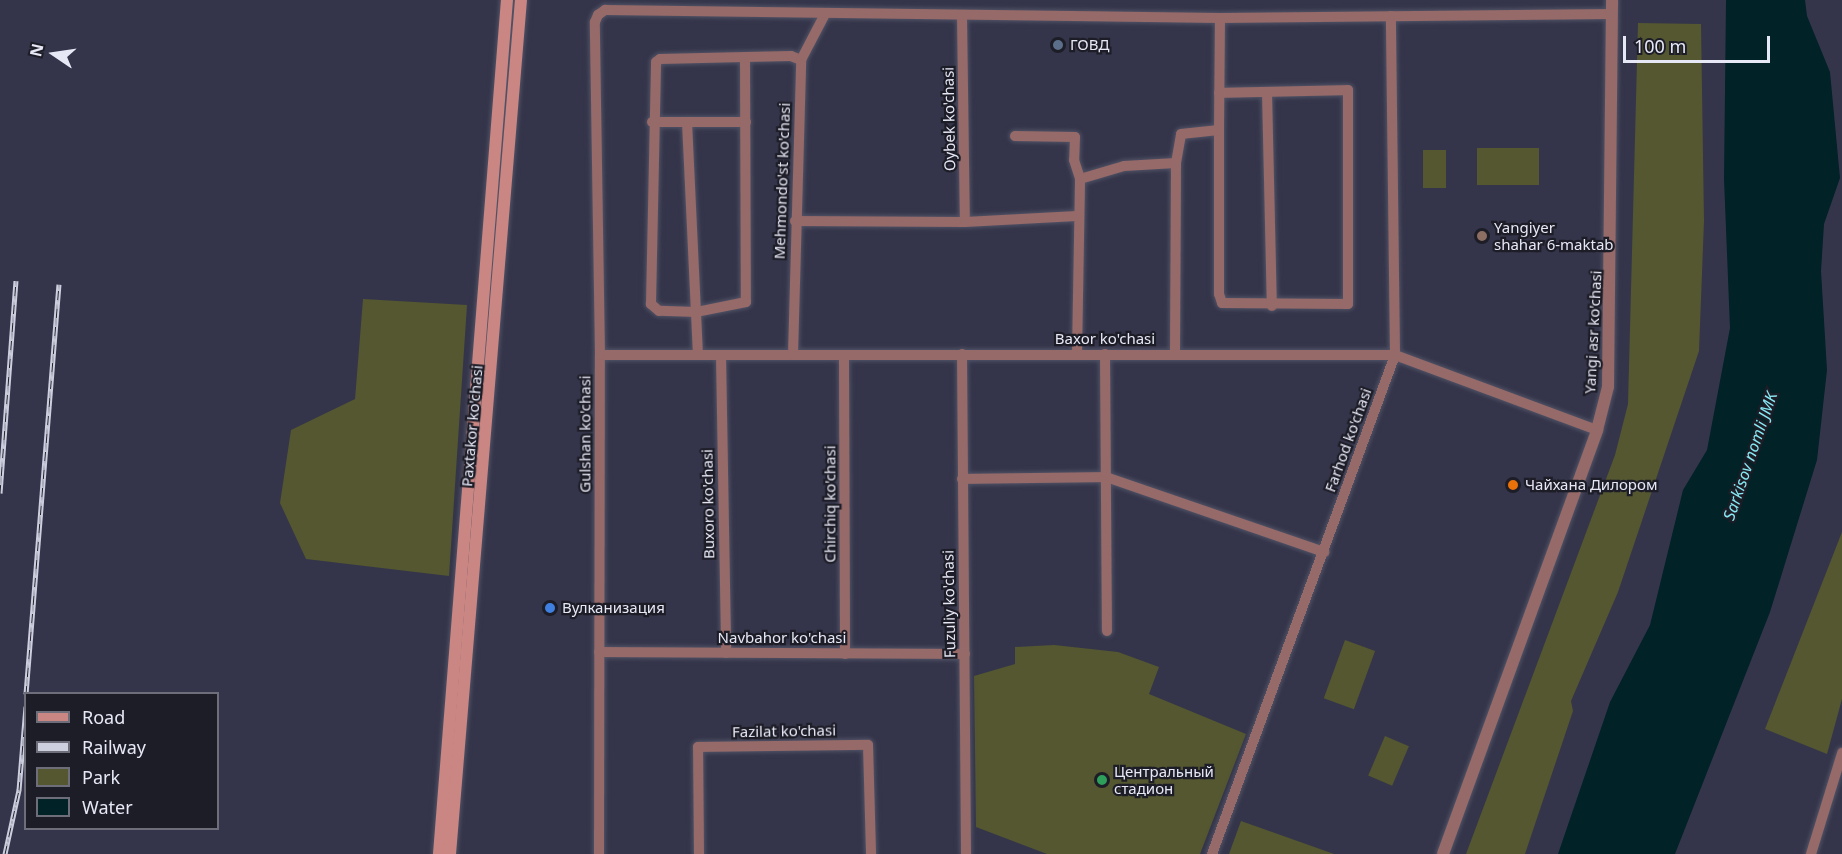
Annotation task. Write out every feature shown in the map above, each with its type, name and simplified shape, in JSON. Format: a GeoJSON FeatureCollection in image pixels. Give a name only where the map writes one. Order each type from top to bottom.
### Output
{"type":"FeatureCollection","features":[{"type":"Feature","properties":{"kind":"main road","name":"Paxtakor ko'chasi"},"geometry":{"type":"LineString","coordinates":[[439,854],[507,0]]}},
{"type":"Feature","properties":{"kind":"main road","name":"Paxtakor ko'chasi"},"geometry":{"type":"LineString","coordinates":[[450,854],[521,0]]}},
{"type":"Feature","properties":{"kind":"street","name":"Yangi asr ko'chasi"},"geometry":{"type":"LineString","coordinates":[[1443,854],[1597,430],[1608,387],[1612,0]]}},
{"type":"Feature","properties":{"kind":"street","name":"Gulshan ko'chasi"},"geometry":{"type":"LineString","coordinates":[[599,854],[600,355],[595,22],[598,15],[605,10],[825,14]]}},
{"type":"Feature","properties":{"kind":"street"},"geometry":{"type":"LineString","coordinates":[[825,14],[1220,18],[1612,14]]}},
{"type":"Feature","properties":{"kind":"street","name":"Mehmondo'st ko'chasi"},"geometry":{"type":"LineString","coordinates":[[793,355],[801,60],[825,14]]}},
{"type":"Feature","properties":{"kind":"street","name":"Oybek ko'chasi"},"geometry":{"type":"LineString","coordinates":[[962,16],[965,222]]}},
{"type":"Feature","properties":{"kind":"street","name":"Farhod ko'chasi"},"geometry":{"type":"LineString","coordinates":[[1212,854],[1395,355],[1391,16]]}},
{"type":"Feature","properties":{"kind":"street"},"geometry":{"type":"LineString","coordinates":[[1219,93],[1348,90],[1348,304],[1272,306],[1222,303],[1219,294],[1219,93],[1220,18]]}},
{"type":"Feature","properties":{"kind":"street"},"geometry":{"type":"LineString","coordinates":[[745,57],[746,302],[697,312],[659,310],[651,304],[652,122],[656,62],[745,57],[791,56],[801,60]]}},
{"type":"Feature","properties":{"kind":"street"},"geometry":{"type":"LineString","coordinates":[[1267,92],[1272,306]]}},
{"type":"Feature","properties":{"kind":"street"},"geometry":{"type":"LineString","coordinates":[[652,122],[746,122]]}},
{"type":"Feature","properties":{"kind":"street"},"geometry":{"type":"LineString","coordinates":[[687,122],[698,355]]}},
{"type":"Feature","properties":{"kind":"street"},"geometry":{"type":"LineString","coordinates":[[1175,354],[1176,162],[1181,134],[1220,130]]}},
{"type":"Feature","properties":{"kind":"street"},"geometry":{"type":"LineString","coordinates":[[1015,136],[1075,137],[1074,160],[1080,179],[1077,216],[1077,354]]}},
{"type":"Feature","properties":{"kind":"street"},"geometry":{"type":"LineString","coordinates":[[1080,179],[1124,166],[1176,162]]}},
{"type":"Feature","properties":{"kind":"street"},"geometry":{"type":"LineString","coordinates":[[795,221],[965,222],[1077,216]]}},
{"type":"Feature","properties":{"kind":"street","name":"Fuzuliy ko'chasi"},"geometry":{"type":"LineString","coordinates":[[962,354],[966,854]]}},
{"type":"Feature","properties":{"kind":"street"},"geometry":{"type":"LineString","coordinates":[[1105,354],[1107,631]]}},
{"type":"Feature","properties":{"kind":"street","name":"Baxor ko'chasi"},"geometry":{"type":"LineString","coordinates":[[600,355],[1395,355],[1597,430]]}},
{"type":"Feature","properties":{"kind":"street","name":"Buxoro ko'chasi"},"geometry":{"type":"LineString","coordinates":[[721,355],[726,653]]}},
{"type":"Feature","properties":{"kind":"street","name":"Chirchiq ko'chasi"},"geometry":{"type":"LineString","coordinates":[[844,355],[845,654]]}},
{"type":"Feature","properties":{"kind":"street"},"geometry":{"type":"LineString","coordinates":[[962,479],[1106,477],[1324,552]]}},
{"type":"Feature","properties":{"kind":"street","name":"Navbahor ko'chasi"},"geometry":{"type":"LineString","coordinates":[[599,652],[965,654]]}},
{"type":"Feature","properties":{"kind":"street","name":"Fazilat ko'chasi"},"geometry":{"type":"LineString","coordinates":[[699,854],[698,747],[868,745],[871,854]]}},
{"type":"Feature","properties":{"kind":"street"},"geometry":{"type":"LineString","coordinates":[[1811,854],[1842,753]]}},
{"type":"Feature","properties":{"kind":"green space"},"geometry":{"type":"Polygon","coordinates":[[[1638,23],[1701,24],[1704,221],[1699,351],[1618,592],[1571,701],[1573,711],[1525,854],[1466,854],[1615,455],[1628,404],[1638,23]]]}},
{"type":"Feature","properties":{"kind":"green space"},"geometry":{"type":"Polygon","coordinates":[[[1477,148],[1539,148],[1539,185],[1477,185],[1477,148]]]}},
{"type":"Feature","properties":{"kind":"green space"},"geometry":{"type":"Polygon","coordinates":[[[1423,150],[1446,150],[1446,188],[1423,188],[1423,150]]]}},
{"type":"Feature","properties":{"kind":"green space"},"geometry":{"type":"Polygon","coordinates":[[[363,299],[467,305],[449,576],[306,559],[280,503],[291,430],[355,399],[363,299]]]}},
{"type":"Feature","properties":{"kind":"green space"},"geometry":{"type":"Polygon","coordinates":[[[1842,532],[1842,699],[1827,754],[1765,729],[1842,532]]]}},
{"type":"Feature","properties":{"kind":"green space"},"geometry":{"type":"Polygon","coordinates":[[[1345,640],[1375,651],[1354,709],[1324,698],[1345,640]]]}},
{"type":"Feature","properties":{"kind":"green space","name":"Центральный стадион"},"geometry":{"type":"Polygon","coordinates":[[[1054,645],[1118,652],[1159,667],[1149,694],[1246,734],[1200,854],[1047,854],[976,827],[974,676],[1015,664],[1015,647],[1054,645]]]}},
{"type":"Feature","properties":{"kind":"green space"},"geometry":{"type":"Polygon","coordinates":[[[1385,736],[1409,746],[1392,786],[1368,776],[1385,736]]]}},
{"type":"Feature","properties":{"kind":"green space"},"geometry":{"type":"Polygon","coordinates":[[[1241,821],[1334,854],[1229,854],[1241,821]]]}},
{"type":"Feature","properties":{"kind":"water","name":"Sarkisov nomli JMK"},"geometry":{"type":"Polygon","coordinates":[[[1726,0],[1805,0],[1807,16],[1830,72],[1840,178],[1824,224],[1821,271],[1827,370],[1817,460],[1770,612],[1675,854],[1558,854],[1610,702],[1650,625],[1683,490],[1707,450],[1730,328],[1724,179],[1726,0]]]}},
{"type":"Feature","properties":{"kind":"railway"},"geometry":{"type":"LineString","coordinates":[[0,493],[16,281]]}},
{"type":"Feature","properties":{"kind":"railway"},"geometry":{"type":"LineString","coordinates":[[26,692],[59,284]]}},
{"type":"Feature","properties":{"kind":"railway"},"geometry":{"type":"LineString","coordinates":[[5,854],[19,790],[24,730]]}},
{"type":"Feature","properties":{"kind":"place","name":"ГОВД"},"geometry":{"type":"Point","coordinates":[1058,45]}},
{"type":"Feature","properties":{"kind":"place","name":"Yangiyer shahar 6-maktab"},"geometry":{"type":"Point","coordinates":[1482,236]}},
{"type":"Feature","properties":{"kind":"place","name":"Чайхана Дилором"},"geometry":{"type":"Point","coordinates":[1513,485]}},
{"type":"Feature","properties":{"kind":"place","name":"Вулканизация"},"geometry":{"type":"Point","coordinates":[550,608]}},
{"type":"Feature","properties":{"kind":"place","name":"Центральный стадион"},"geometry":{"type":"Point","coordinates":[1102,780]}}]}
